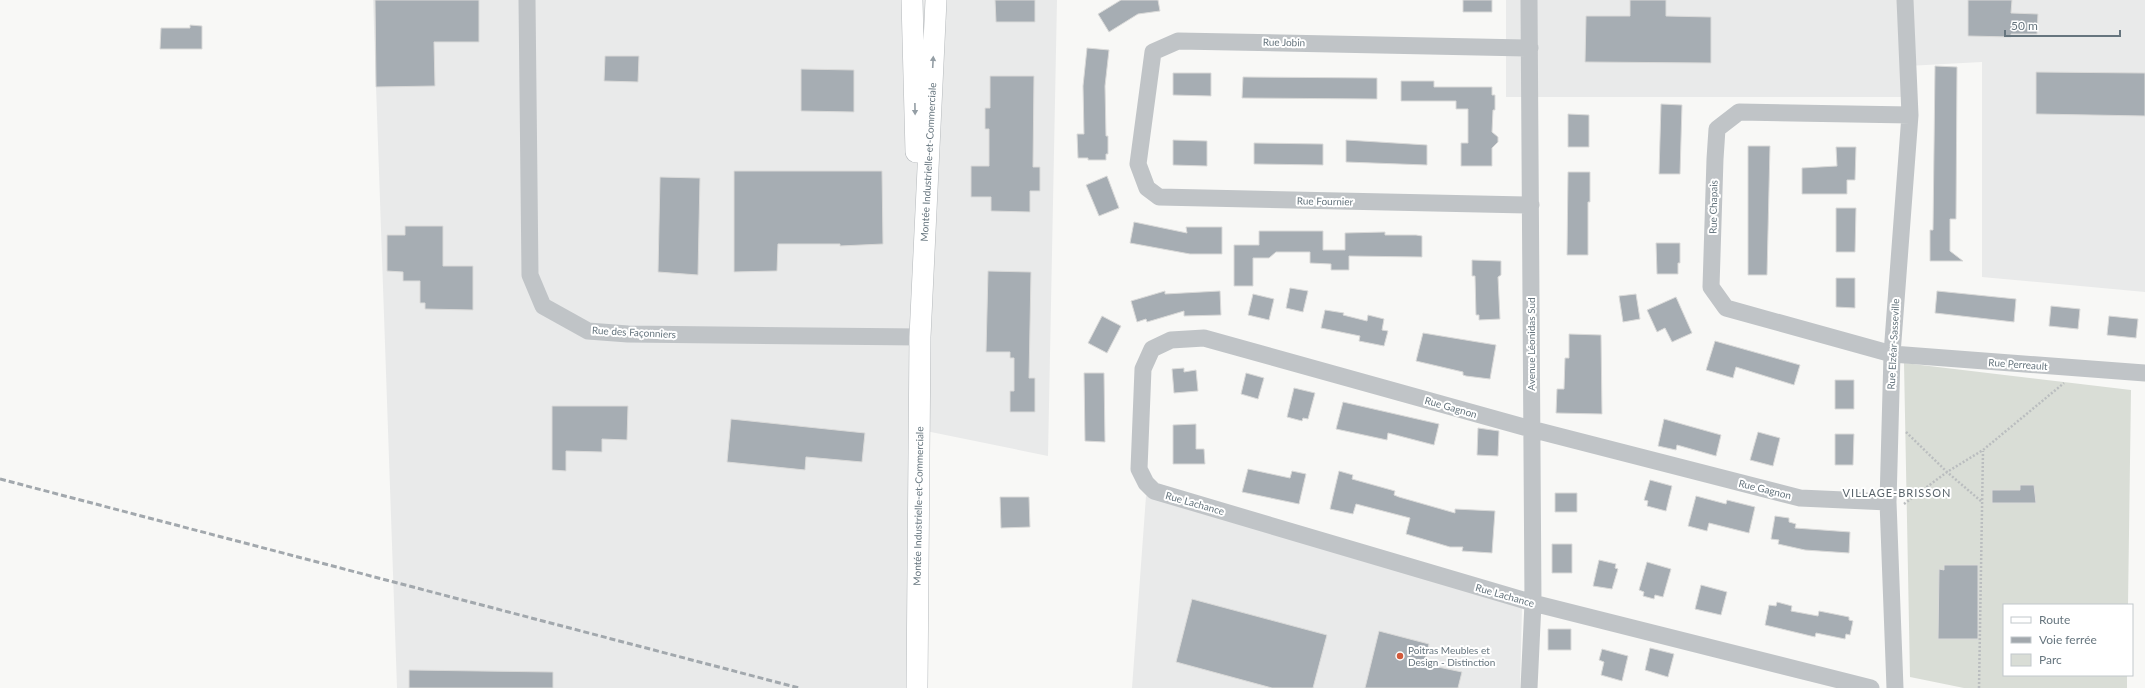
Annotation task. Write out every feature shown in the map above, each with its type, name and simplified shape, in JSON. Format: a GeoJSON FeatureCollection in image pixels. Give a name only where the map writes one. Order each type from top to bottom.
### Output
{"type":"FeatureCollection","features":[{"type":"Feature","properties":{"kind":"main road","name":"Montée Industrielle-et-Commerciale"},"geometry":{"type":"LineString","coordinates":[[912,0],[920,331],[917,688]]}},
{"type":"Feature","properties":{"kind":"main road","name":"Montée Industrielle-et-Commerciale"},"geometry":{"type":"LineString","coordinates":[[920,331],[936,0]]}},
{"type":"Feature","properties":{"kind":"street","name":"Rue des Façonniers"},"geometry":{"type":"LineString","coordinates":[[527,0],[530,275],[543,306],[588,331],[622,334],[920,331]]}},
{"type":"Feature","properties":{"kind":"street","name":"Avenue Léonidas Sud"},"geometry":{"type":"LineString","coordinates":[[1529,0],[1533,603],[1529,688]]}},
{"type":"Feature","properties":{"kind":"street","name":"Rue Elzéar-Sasseville"},"geometry":{"type":"LineString","coordinates":[[1895,688],[1888,509],[1892,354],[1910,115],[1905,0]]}},
{"type":"Feature","properties":{"kind":"street","name":"Rue Jobin"},"geometry":{"type":"LineString","coordinates":[[1138,164],[1153,52],[1178,41],[1530,48]]}},
{"type":"Feature","properties":{"kind":"street","name":"Rue Chapais"},"geometry":{"type":"LineString","coordinates":[[1892,354],[1726,308],[1711,287],[1714,160],[1717,129],[1739,112],[1910,115]]}},
{"type":"Feature","properties":{"kind":"street","name":"Rue Fournier"},"geometry":{"type":"LineString","coordinates":[[1138,164],[1147,188],[1159,198],[1531,205]]}},
{"type":"Feature","properties":{"kind":"street","name":"Rue Gagnon"},"geometry":{"type":"LineString","coordinates":[[1146,483],[1139,469],[1144,369],[1152,349],[1171,340],[1204,338],[1531,429],[1800,498],[1888,509]]}},
{"type":"Feature","properties":{"kind":"street","name":"Rue Perreault"},"geometry":{"type":"LineString","coordinates":[[1892,354],[2145,373]]}},
{"type":"Feature","properties":{"kind":"street","name":"Rue Lachance"},"geometry":{"type":"LineString","coordinates":[[1146,483],[1154,491],[1533,603],[1871,688]]}},
{"type":"Feature","properties":{"kind":"path"},"geometry":{"type":"LineString","coordinates":[[1888,509],[1983,450],[2081,368]]}},
{"type":"Feature","properties":{"kind":"path"},"geometry":{"type":"LineString","coordinates":[[1890,415],[1947,472],[1982,502]]}},
{"type":"Feature","properties":{"kind":"path"},"geometry":{"type":"LineString","coordinates":[[1979,688],[1983,450]]}},
{"type":"Feature","properties":{"kind":"shaded area"},"geometry":{"type":"Polygon","coordinates":[[[373,0],[1057,0],[1048,456],[921,430],[922,688],[397,688],[373,0]]]}},
{"type":"Feature","properties":{"kind":"shaded area"},"geometry":{"type":"Polygon","coordinates":[[[1506,0],[2145,0],[2145,292],[1982,277],[1982,62],[1907,66],[1907,97],[1506,97],[1506,0]]]}},
{"type":"Feature","properties":{"kind":"shaded area"},"geometry":{"type":"Polygon","coordinates":[[[1146,496],[1522,608],[1520,688],[1132,688],[1146,496]]]}},
{"type":"Feature","properties":{"kind":"green space"},"geometry":{"type":"Polygon","coordinates":[[[1904,363],[2131,390],[2128,604],[2003,604],[2003,676],[2127,676],[2127,688],[1964,688],[1910,677],[1904,363]]]}},
{"type":"Feature","properties":{"kind":"building"},"geometry":{"type":"Polygon","coordinates":[[[375,0],[479,0],[479,42],[434,42],[435,86],[376,87],[375,0]]]}},
{"type":"Feature","properties":{"kind":"building"},"geometry":{"type":"Polygon","coordinates":[[[995,0],[1035,0],[1035,22],[996,22],[995,0]]]}},
{"type":"Feature","properties":{"kind":"building"},"geometry":{"type":"Polygon","coordinates":[[[1121,0],[1158,0],[1160,11],[1138,14],[1109,32],[1098,14],[1121,0]]]}},
{"type":"Feature","properties":{"kind":"building"},"geometry":{"type":"Polygon","coordinates":[[[1463,0],[1492,0],[1492,12],[1463,12],[1463,0]]]}},
{"type":"Feature","properties":{"kind":"building"},"geometry":{"type":"Polygon","coordinates":[[[1630,0],[1666,0],[1666,16],[1711,17],[1711,63],[1585,62],[1586,16],[1630,16],[1630,0]]]}},
{"type":"Feature","properties":{"kind":"building"},"geometry":{"type":"Polygon","coordinates":[[[1968,0],[2012,0],[2011,13],[2038,14],[2037,34],[2011,34],[2011,37],[1968,36],[1968,0]]]}},
{"type":"Feature","properties":{"kind":"building"},"geometry":{"type":"Polygon","coordinates":[[[190,25],[202,26],[202,49],[160,49],[161,28],[190,28],[190,25]]]}},
{"type":"Feature","properties":{"kind":"building"},"geometry":{"type":"Polygon","coordinates":[[[1087,48],[1109,50],[1105,86],[1106,136],[1108,136],[1108,154],[1106,154],[1106,160],[1088,160],[1088,158],[1078,158],[1077,134],[1084,134],[1083,86],[1087,48]]]}},
{"type":"Feature","properties":{"kind":"building"},"geometry":{"type":"Polygon","coordinates":[[[605,56],[639,56],[638,82],[604,81],[605,56]]]}},
{"type":"Feature","properties":{"kind":"building"},"geometry":{"type":"Polygon","coordinates":[[[1935,66],[1957,67],[1956,219],[1950,219],[1950,251],[1963,261],[1930,261],[1930,230],[1933,230],[1935,66]]]}},
{"type":"Feature","properties":{"kind":"building"},"geometry":{"type":"Polygon","coordinates":[[[801,69],[854,70],[854,112],[801,111],[801,69]]]}},
{"type":"Feature","properties":{"kind":"building"},"geometry":{"type":"Polygon","coordinates":[[[2036,72],[2145,73],[2145,116],[2036,114],[2036,72]]]}},
{"type":"Feature","properties":{"kind":"building"},"geometry":{"type":"Polygon","coordinates":[[[1173,73],[1211,73],[1211,96],[1173,95],[1173,73]]]}},
{"type":"Feature","properties":{"kind":"building"},"geometry":{"type":"Polygon","coordinates":[[[990,76],[1034,76],[1033,167],[1040,167],[1040,191],[1030,191],[1030,212],[991,211],[991,197],[971,197],[971,166],[989,166],[989,129],[985,129],[985,108],[990,108],[990,76]]]}},
{"type":"Feature","properties":{"kind":"building"},"geometry":{"type":"Polygon","coordinates":[[[1243,77],[1377,78],[1377,99],[1242,98],[1243,77]]]}},
{"type":"Feature","properties":{"kind":"building"},"geometry":{"type":"Polygon","coordinates":[[[1401,81],[1434,81],[1434,87],[1492,87],[1492,95],[1495,95],[1495,110],[1493,110],[1492,132],[1498,137],[1498,142],[1492,148],[1492,166],[1461,166],[1461,143],[1468,143],[1468,109],[1456,109],[1456,101],[1401,101],[1401,81]]]}},
{"type":"Feature","properties":{"kind":"building"},"geometry":{"type":"Polygon","coordinates":[[[1661,104],[1682,105],[1680,174],[1659,174],[1661,104]]]}},
{"type":"Feature","properties":{"kind":"building"},"geometry":{"type":"Polygon","coordinates":[[[1568,114],[1589,115],[1589,147],[1568,147],[1568,114]]]}},
{"type":"Feature","properties":{"kind":"building"},"geometry":{"type":"Polygon","coordinates":[[[1173,140],[1207,141],[1207,166],[1173,165],[1173,140]]]}},
{"type":"Feature","properties":{"kind":"building"},"geometry":{"type":"Polygon","coordinates":[[[1346,140],[1427,145],[1427,165],[1346,162],[1346,140]]]}},
{"type":"Feature","properties":{"kind":"building"},"geometry":{"type":"Polygon","coordinates":[[[1254,143],[1323,144],[1323,165],[1254,164],[1254,143]]]}},
{"type":"Feature","properties":{"kind":"building"},"geometry":{"type":"Polygon","coordinates":[[[1748,146],[1770,146],[1767,275],[1748,275],[1748,146]]]}},
{"type":"Feature","properties":{"kind":"building"},"geometry":{"type":"Polygon","coordinates":[[[1836,147],[1856,147],[1855,180],[1847,180],[1847,194],[1802,194],[1802,168],[1837,166],[1836,147]]]}},
{"type":"Feature","properties":{"kind":"building"},"geometry":{"type":"Polygon","coordinates":[[[734,171],[882,171],[883,244],[840,246],[840,244],[778,244],[777,271],[734,272],[734,171]]]}},
{"type":"Feature","properties":{"kind":"building"},"geometry":{"type":"Polygon","coordinates":[[[1568,172],[1590,172],[1590,202],[1588,202],[1588,255],[1567,255],[1568,172]]]}},
{"type":"Feature","properties":{"kind":"building"},"geometry":{"type":"Polygon","coordinates":[[[1107,176],[1119,208],[1099,216],[1086,185],[1107,176]]]}},
{"type":"Feature","properties":{"kind":"building"},"geometry":{"type":"Polygon","coordinates":[[[660,177],[700,178],[698,275],[658,272],[660,177]]]}},
{"type":"Feature","properties":{"kind":"building"},"geometry":{"type":"Polygon","coordinates":[[[1836,208],[1856,208],[1855,252],[1836,252],[1836,208]]]}},
{"type":"Feature","properties":{"kind":"building"},"geometry":{"type":"Polygon","coordinates":[[[1134,222],[1187,233],[1186,227],[1222,227],[1222,254],[1190,254],[1130,243],[1134,222]]]}},
{"type":"Feature","properties":{"kind":"building"},"geometry":{"type":"Polygon","coordinates":[[[405,226],[443,226],[443,266],[473,266],[473,310],[425,309],[425,303],[420,303],[420,281],[403,281],[403,272],[387,271],[387,235],[405,235],[405,226]]]}},
{"type":"Feature","properties":{"kind":"building"},"geometry":{"type":"Polygon","coordinates":[[[1259,231],[1323,231],[1323,250],[1345,250],[1345,233],[1385,232],[1385,235],[1416,235],[1422,236],[1422,257],[1349,256],[1349,270],[1331,270],[1331,264],[1310,263],[1310,252],[1276,252],[1269,258],[1253,258],[1253,286],[1234,286],[1234,245],[1259,245],[1259,231]]]}},
{"type":"Feature","properties":{"kind":"building"},"geometry":{"type":"Polygon","coordinates":[[[1656,243],[1680,243],[1680,263],[1678,263],[1678,274],[1657,274],[1656,243]]]}},
{"type":"Feature","properties":{"kind":"building"},"geometry":{"type":"Polygon","coordinates":[[[1472,260],[1501,261],[1501,275],[1498,277],[1500,319],[1479,320],[1479,315],[1476,315],[1475,276],[1472,276],[1472,260]]]}},
{"type":"Feature","properties":{"kind":"building"},"geometry":{"type":"Polygon","coordinates":[[[988,271],[1031,272],[1029,378],[1035,378],[1035,412],[1010,412],[1010,391],[1014,391],[1014,358],[1010,358],[1010,352],[986,352],[988,271]]]}},
{"type":"Feature","properties":{"kind":"building"},"geometry":{"type":"Polygon","coordinates":[[[1836,278],[1855,278],[1855,308],[1836,307],[1836,278]]]}},
{"type":"Feature","properties":{"kind":"building"},"geometry":{"type":"Polygon","coordinates":[[[1290,288],[1308,291],[1303,312],[1286,308],[1290,288]]]}},
{"type":"Feature","properties":{"kind":"building"},"geometry":{"type":"Polygon","coordinates":[[[1165,291],[1165,294],[1220,291],[1221,315],[1184,316],[1184,311],[1147,322],[1146,319],[1137,322],[1131,301],[1165,291]]]}},
{"type":"Feature","properties":{"kind":"building"},"geometry":{"type":"Polygon","coordinates":[[[1937,291],[2016,299],[2014,322],[1935,313],[1937,291]]]}},
{"type":"Feature","properties":{"kind":"building"},"geometry":{"type":"Polygon","coordinates":[[[1253,294],[1274,299],[1269,320],[1248,315],[1253,294]]]}},
{"type":"Feature","properties":{"kind":"building"},"geometry":{"type":"Polygon","coordinates":[[[1636,294],[1640,319],[1623,322],[1619,296],[1636,294]]]}},
{"type":"Feature","properties":{"kind":"building"},"geometry":{"type":"Polygon","coordinates":[[[1676,297],[1692,333],[1672,342],[1665,328],[1657,332],[1647,310],[1676,297]]]}},
{"type":"Feature","properties":{"kind":"building"},"geometry":{"type":"Polygon","coordinates":[[[2051,306],[2080,309],[2078,329],[2049,326],[2051,306]]]}},
{"type":"Feature","properties":{"kind":"building"},"geometry":{"type":"Polygon","coordinates":[[[1325,310],[1344,313],[1343,315],[1367,321],[1368,315],[1384,319],[1382,330],[1388,331],[1384,346],[1359,341],[1360,336],[1321,328],[1325,310]]]}},
{"type":"Feature","properties":{"kind":"building"},"geometry":{"type":"Polygon","coordinates":[[[1102,316],[1121,326],[1107,353],[1088,343],[1102,316]]]}},
{"type":"Feature","properties":{"kind":"building"},"geometry":{"type":"Polygon","coordinates":[[[2109,316],[2138,319],[2136,338],[2107,335],[2109,316]]]}},
{"type":"Feature","properties":{"kind":"building"},"geometry":{"type":"Polygon","coordinates":[[[1423,333],[1496,345],[1490,379],[1466,376],[1463,375],[1463,372],[1416,361],[1423,333]]]}},
{"type":"Feature","properties":{"kind":"building"},"geometry":{"type":"Polygon","coordinates":[[[1569,334],[1601,335],[1602,414],[1556,413],[1557,389],[1564,389],[1565,358],[1569,358],[1569,334]]]}},
{"type":"Feature","properties":{"kind":"building"},"geometry":{"type":"Polygon","coordinates":[[[1715,341],[1800,365],[1794,385],[1736,367],[1733,378],[1706,370],[1715,341]]]}},
{"type":"Feature","properties":{"kind":"building"},"geometry":{"type":"Polygon","coordinates":[[[1184,368],[1184,372],[1196,370],[1198,391],[1174,393],[1172,369],[1184,368]]]}},
{"type":"Feature","properties":{"kind":"building"},"geometry":{"type":"Polygon","coordinates":[[[1084,373],[1104,373],[1105,442],[1085,441],[1084,373]]]}},
{"type":"Feature","properties":{"kind":"building"},"geometry":{"type":"Polygon","coordinates":[[[1246,373],[1264,378],[1258,399],[1241,394],[1246,373]]]}},
{"type":"Feature","properties":{"kind":"building"},"geometry":{"type":"Polygon","coordinates":[[[1835,380],[1854,380],[1854,409],[1835,409],[1835,380]]]}},
{"type":"Feature","properties":{"kind":"building"},"geometry":{"type":"Polygon","coordinates":[[[1294,388],[1315,393],[1308,419],[1303,418],[1302,421],[1287,417],[1294,388]]]}},
{"type":"Feature","properties":{"kind":"building"},"geometry":{"type":"Polygon","coordinates":[[[1343,402],[1439,424],[1434,445],[1388,433],[1387,440],[1336,429],[1343,402]]]}},
{"type":"Feature","properties":{"kind":"building"},"geometry":{"type":"Polygon","coordinates":[[[552,406],[628,406],[627,440],[602,439],[602,452],[566,451],[566,471],[552,470],[552,406]]]}},
{"type":"Feature","properties":{"kind":"building"},"geometry":{"type":"Polygon","coordinates":[[[731,419],[865,433],[862,462],[806,457],[805,470],[727,462],[731,419]]]}},
{"type":"Feature","properties":{"kind":"building"},"geometry":{"type":"Polygon","coordinates":[[[1664,419],[1721,435],[1716,456],[1677,445],[1676,450],[1658,446],[1664,419]]]}},
{"type":"Feature","properties":{"kind":"building"},"geometry":{"type":"Polygon","coordinates":[[[1196,424],[1196,449],[1204,449],[1205,464],[1173,464],[1173,425],[1196,424]]]}},
{"type":"Feature","properties":{"kind":"building"},"geometry":{"type":"Polygon","coordinates":[[[1478,428],[1499,431],[1498,456],[1477,455],[1478,428]]]}},
{"type":"Feature","properties":{"kind":"building"},"geometry":{"type":"Polygon","coordinates":[[[1758,432],[1780,438],[1773,466],[1750,460],[1758,432]]]}},
{"type":"Feature","properties":{"kind":"building"},"geometry":{"type":"Polygon","coordinates":[[[1835,434],[1854,434],[1853,465],[1835,465],[1835,434]]]}},
{"type":"Feature","properties":{"kind":"building"},"geometry":{"type":"Polygon","coordinates":[[[1248,469],[1290,478],[1292,471],[1306,474],[1299,504],[1242,492],[1248,469]]]}},
{"type":"Feature","properties":{"kind":"building"},"geometry":{"type":"Polygon","coordinates":[[[1339,471],[1353,475],[1352,479],[1395,491],[1394,495],[1399,497],[1455,513],[1455,509],[1495,511],[1492,553],[1462,551],[1463,547],[1450,547],[1406,534],[1410,518],[1356,504],[1353,514],[1330,509],[1339,471]]]}},
{"type":"Feature","properties":{"kind":"building"},"geometry":{"type":"Polygon","coordinates":[[[1650,480],[1672,486],[1666,511],[1647,506],[1648,501],[1644,500],[1650,480]]]}},
{"type":"Feature","properties":{"kind":"building"},"geometry":{"type":"Polygon","coordinates":[[[2020,485],[2034,485],[2036,503],[1992,503],[1992,490],[2020,490],[2020,485]]]}},
{"type":"Feature","properties":{"kind":"building"},"geometry":{"type":"Polygon","coordinates":[[[1555,493],[1577,493],[1577,512],[1555,512],[1555,493]]]}},
{"type":"Feature","properties":{"kind":"building"},"geometry":{"type":"Polygon","coordinates":[[[1696,496],[1726,504],[1727,500],[1755,507],[1749,533],[1709,523],[1707,531],[1688,526],[1696,496]]]}},
{"type":"Feature","properties":{"kind":"building"},"geometry":{"type":"Polygon","coordinates":[[[1000,497],[1029,497],[1030,527],[1001,528],[1000,497]]]}},
{"type":"Feature","properties":{"kind":"building"},"geometry":{"type":"Polygon","coordinates":[[[1775,516],[1789,518],[1789,522],[1796,524],[1795,528],[1850,532],[1849,553],[1805,550],[1778,544],[1779,540],[1771,539],[1775,516]]]}},
{"type":"Feature","properties":{"kind":"building"},"geometry":{"type":"Polygon","coordinates":[[[1552,544],[1572,544],[1572,573],[1552,573],[1552,544]]]}},
{"type":"Feature","properties":{"kind":"building"},"geometry":{"type":"Polygon","coordinates":[[[1599,560],[1616,564],[1615,568],[1618,569],[1612,589],[1593,586],[1599,560]]]}},
{"type":"Feature","properties":{"kind":"building"},"geometry":{"type":"Polygon","coordinates":[[[1647,562],[1671,569],[1663,597],[1655,595],[1654,599],[1643,596],[1644,592],[1639,590],[1647,562]]]}},
{"type":"Feature","properties":{"kind":"building"},"geometry":{"type":"Polygon","coordinates":[[[1944,565],[1978,565],[1978,639],[1938,639],[1939,569],[1944,570],[1944,565]]]}},
{"type":"Feature","properties":{"kind":"building"},"geometry":{"type":"Polygon","coordinates":[[[1701,585],[1727,592],[1721,615],[1695,609],[1701,585]]]}},
{"type":"Feature","properties":{"kind":"building"},"geometry":{"type":"Polygon","coordinates":[[[1192,599],[1327,635],[1313,688],[1272,688],[1176,662],[1192,599]]]}},
{"type":"Feature","properties":{"kind":"building"},"geometry":{"type":"Polygon","coordinates":[[[1777,602],[1792,606],[1791,611],[1818,616],[1819,611],[1849,617],[1849,620],[1853,621],[1850,635],[1846,634],[1845,639],[1816,633],[1815,637],[1765,625],[1769,605],[1776,606],[1777,602]]]}},
{"type":"Feature","properties":{"kind":"building"},"geometry":{"type":"Polygon","coordinates":[[[1548,629],[1571,629],[1571,650],[1548,650],[1548,629]]]}},
{"type":"Feature","properties":{"kind":"building","name":"Poitras Meubles et Design - Distinction"},"geometry":{"type":"Polygon","coordinates":[[[1379,631],[1429,644],[1424,664],[1462,672],[1458,688],[1365,688],[1379,631]]]}},
{"type":"Feature","properties":{"kind":"building"},"geometry":{"type":"Polygon","coordinates":[[[1650,648],[1674,654],[1668,677],[1645,670],[1650,648]]]}},
{"type":"Feature","properties":{"kind":"building"},"geometry":{"type":"Polygon","coordinates":[[[1602,649],[1628,656],[1622,681],[1601,675],[1604,662],[1599,660],[1602,649]]]}},
{"type":"Feature","properties":{"kind":"building"},"geometry":{"type":"Polygon","coordinates":[[[409,670],[553,672],[553,688],[409,688],[409,670]]]}},
{"type":"Feature","properties":{"kind":"railway"},"geometry":{"type":"LineString","coordinates":[[0,479],[799,688]]}},
{"type":"Feature","properties":{"kind":"place","name":"Poitras Meubles et Design - Distinction"},"geometry":{"type":"Point","coordinates":[1400,656]}},
{"type":"Feature","properties":{"kind":"district","name":"VILLAGE-BRISSON"},"geometry":{"type":"Point","coordinates":[1897,493]}}]}
